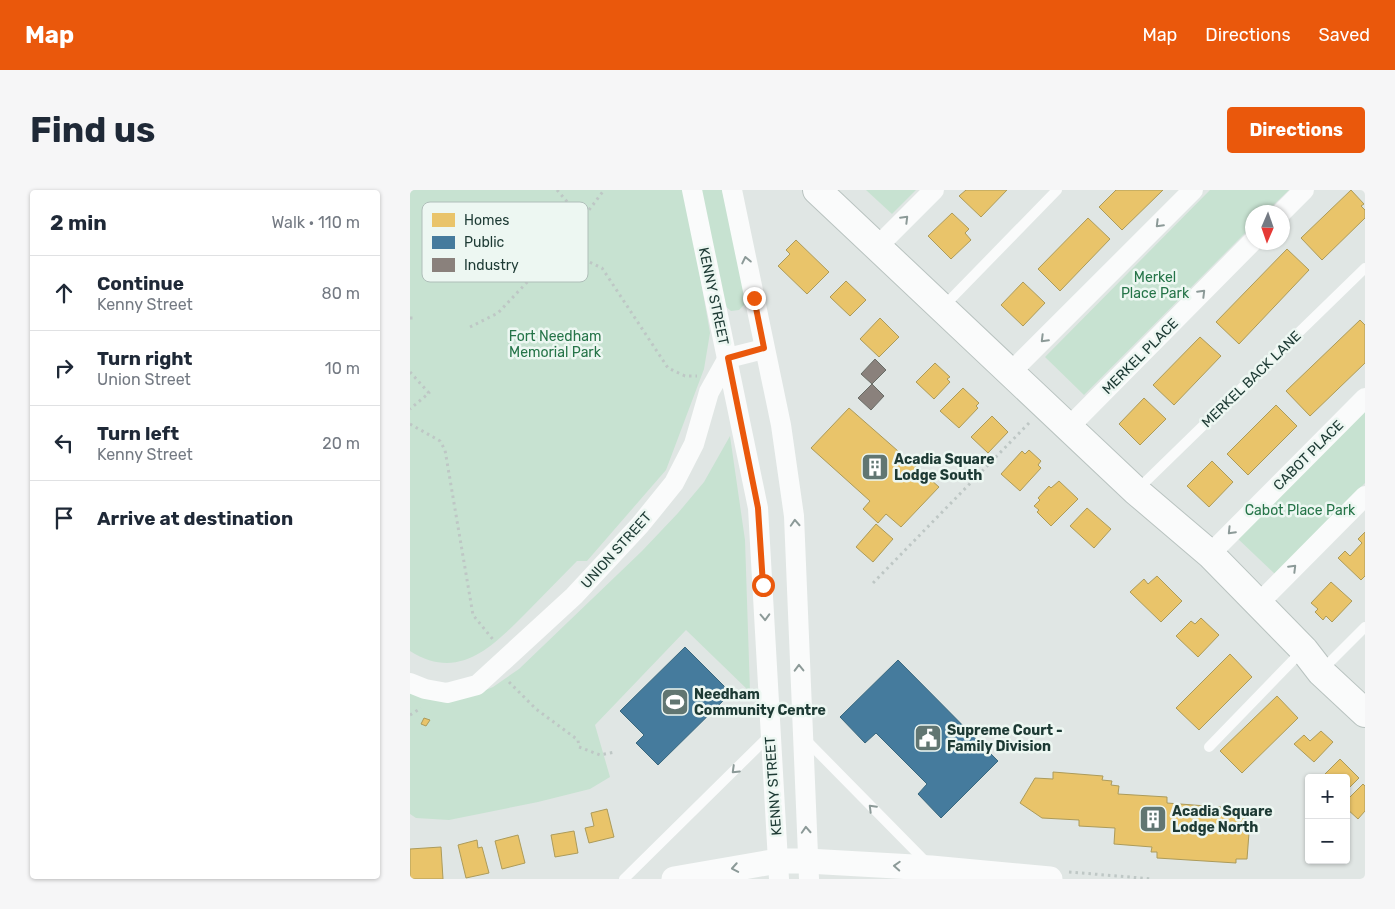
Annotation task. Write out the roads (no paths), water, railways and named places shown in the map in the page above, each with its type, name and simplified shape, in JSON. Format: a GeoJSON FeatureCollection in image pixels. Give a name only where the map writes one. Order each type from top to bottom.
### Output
{"type":"FeatureCollection","features":[{"type":"Feature","properties":{"kind":"main road"},"geometry":{"type":"LineString","coordinates":[[820,191],[876,248],[1011,372],[1136,491],[1210,554],[1304,650],[1321,672],[1365,713]]}},
{"type":"Feature","properties":{"kind":"street","name":"KENNY STREET"},"geometry":{"type":"LineString","coordinates":[[692,190],[758,508],[779,870]]}},
{"type":"Feature","properties":{"kind":"street"},"geometry":{"type":"LineString","coordinates":[[732,190],[781,425],[794,516],[801,736],[808,870]]}},
{"type":"Feature","properties":{"kind":"street"},"geometry":{"type":"LineString","coordinates":[[876,248],[934,190]]}},
{"type":"Feature","properties":{"kind":"street"},"geometry":{"type":"LineString","coordinates":[[1011,372],[1194,190]]}},
{"type":"Feature","properties":{"kind":"street"},"geometry":{"type":"LineString","coordinates":[[1289,205],[1304,190]]}},
{"type":"Feature","properties":{"kind":"street","name":"MERKEL PLACE"},"geometry":{"type":"LineString","coordinates":[[1069,427],[1245,249]]}},
{"type":"Feature","properties":{"kind":"street"},"geometry":{"type":"LineString","coordinates":[[728,358],[764,348]]}},
{"type":"Feature","properties":{"kind":"street","name":"UNION STREET"},"geometry":{"type":"LineString","coordinates":[[410,683],[425,689],[447,693],[477,686],[574,596],[640,525],[674,483],[694,444],[709,392],[728,358]]}},
{"type":"Feature","properties":{"kind":"street","name":"CABOT PLACE"},"geometry":{"type":"LineString","coordinates":[[1210,554],[1365,398]]}},
{"type":"Feature","properties":{"kind":"street"},"geometry":{"type":"LineString","coordinates":[[1259,603],[1365,496]]}},
{"type":"Feature","properties":{"kind":"street"},"geometry":{"type":"LineString","coordinates":[[770,736],[801,736]]}},
{"type":"Feature","properties":{"kind":"street"},"geometry":{"type":"LineString","coordinates":[[674,879],[779,870],[931,868],[1050,879]]}},
{"type":"Feature","properties":{"kind":"lane"},"geometry":{"type":"LineString","coordinates":[[942,309],[1058,190]]}},
{"type":"Feature","properties":{"kind":"lane","name":"MERKEL BACK LANE"},"geometry":{"type":"LineString","coordinates":[[1136,491],[1365,268]]}},
{"type":"Feature","properties":{"kind":"lane"},"geometry":{"type":"LineString","coordinates":[[1321,672],[1365,627]]}},
{"type":"Feature","properties":{"kind":"lane"},"geometry":{"type":"LineString","coordinates":[[1209,747],[1304,650]]}},
{"type":"Feature","properties":{"kind":"lane"},"geometry":{"type":"LineString","coordinates":[[624,879],[770,736]]}},
{"type":"Feature","properties":{"kind":"lane"},"geometry":{"type":"LineString","coordinates":[[801,736],[931,868]]}},
{"type":"Feature","properties":{"kind":"place","name":"Acadia Square Lodge South"},"geometry":{"type":"Point","coordinates":[875,467]}},
{"type":"Feature","properties":{"kind":"place","name":"Needham Community Centre"},"geometry":{"type":"Point","coordinates":[675,702]}},
{"type":"Feature","properties":{"kind":"place","name":"Supreme Court - Family Division"},"geometry":{"type":"Point","coordinates":[928,738]}},
{"type":"Feature","properties":{"kind":"place","name":"Acadia Square Lodge North"},"geometry":{"type":"Point","coordinates":[1153,819]}},
{"type":"Feature","properties":{"kind":"park label","name":"Merkel Place Park"},"geometry":{"type":"Point","coordinates":[1155,285]}},
{"type":"Feature","properties":{"kind":"park label","name":"Fort Needham Memorial Park"},"geometry":{"type":"Point","coordinates":[555,344]}},
{"type":"Feature","properties":{"kind":"park label","name":"Cabot Place Park"},"geometry":{"type":"Point","coordinates":[1300,510]}}]}
